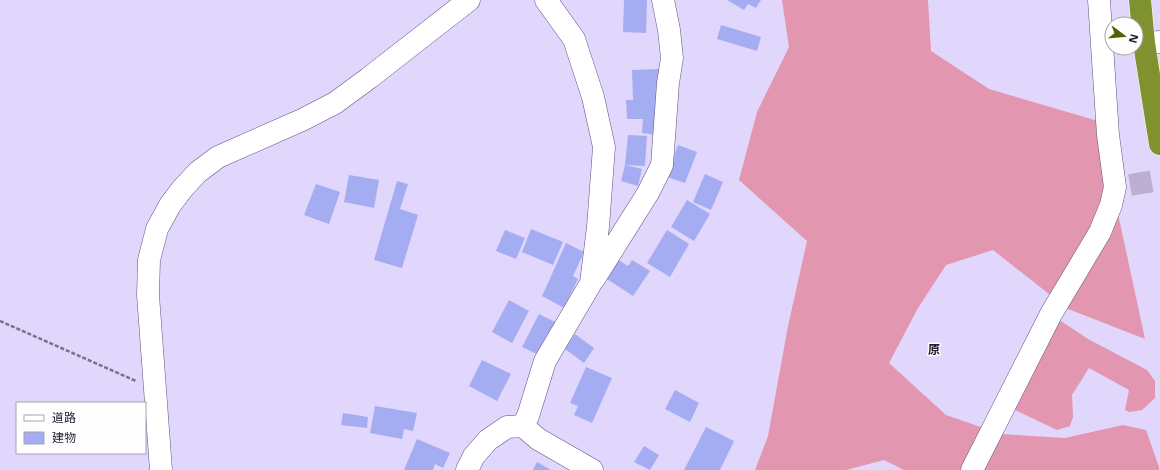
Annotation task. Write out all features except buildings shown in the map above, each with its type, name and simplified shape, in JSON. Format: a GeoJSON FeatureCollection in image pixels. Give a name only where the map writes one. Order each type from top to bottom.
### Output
{"type":"FeatureCollection","features":[{"type":"Feature","properties":{"kind":"highway"},"geometry":{"type":"LineString","coordinates":[[1140,0],[1152,42],[1160,144]]}},
{"type":"Feature","properties":{"kind":"street"},"geometry":{"type":"LineString","coordinates":[[161,470],[148,295],[149,260],[157,229],[170,206],[183,188],[198,172],[218,157],[302,120],[335,103],[469,0]]}},
{"type":"Feature","properties":{"kind":"street"},"geometry":{"type":"LineString","coordinates":[[546,0],[574,39],[593,97],[604,147],[598,227],[591,283]]}},
{"type":"Feature","properties":{"kind":"street"},"geometry":{"type":"LineString","coordinates":[[523,426],[528,416],[545,361],[591,283],[648,193],[662,164],[668,83],[672,58],[669,30],[663,0]]}},
{"type":"Feature","properties":{"kind":"street"},"geometry":{"type":"LineString","coordinates":[[972,470],[1051,314],[1100,232],[1111,205],[1123,186],[1108,135],[1099,0]]}},
{"type":"Feature","properties":{"kind":"street"},"geometry":{"type":"LineString","coordinates":[[467,470],[474,456],[488,440],[507,427],[523,426],[538,439],[592,470]]}},
{"type":"Feature","properties":{"kind":"path"},"geometry":{"type":"LineString","coordinates":[[0,321],[155,390]]}},
{"type":"Feature","properties":{"kind":"shaded area"},"geometry":{"type":"Polygon","coordinates":[[[782,0],[928,0],[931,51],[989,89],[1098,121],[1145,339],[1068,309],[993,250],[946,265],[918,308],[889,363],[946,415],[1001,434],[1065,438],[1123,425],[1146,430],[1159,470],[904,470],[884,460],[846,470],[755,470],[768,436],[788,326],[807,241],[739,180],[757,112],[789,47],[782,0]]]}},
{"type":"Feature","properties":{"kind":"shaded area"},"geometry":{"type":"Polygon","coordinates":[[[1061,321],[1088,339],[1147,370],[1155,381],[1155,398],[1142,410],[1129,412],[1125,410],[1129,390],[1089,368],[1072,395],[1073,417],[1070,426],[1057,430],[1015,410],[1016,401],[1054,325],[1061,321]]]}},
{"type":"Feature","properties":{"kind":"tunnel"},"geometry":{"type":"LineString","coordinates":[[1130,185],[1160,180]]}},
{"type":"Feature","properties":{"kind":"district","name":"原"},"geometry":{"type":"Point","coordinates":[934,350]}}]}
